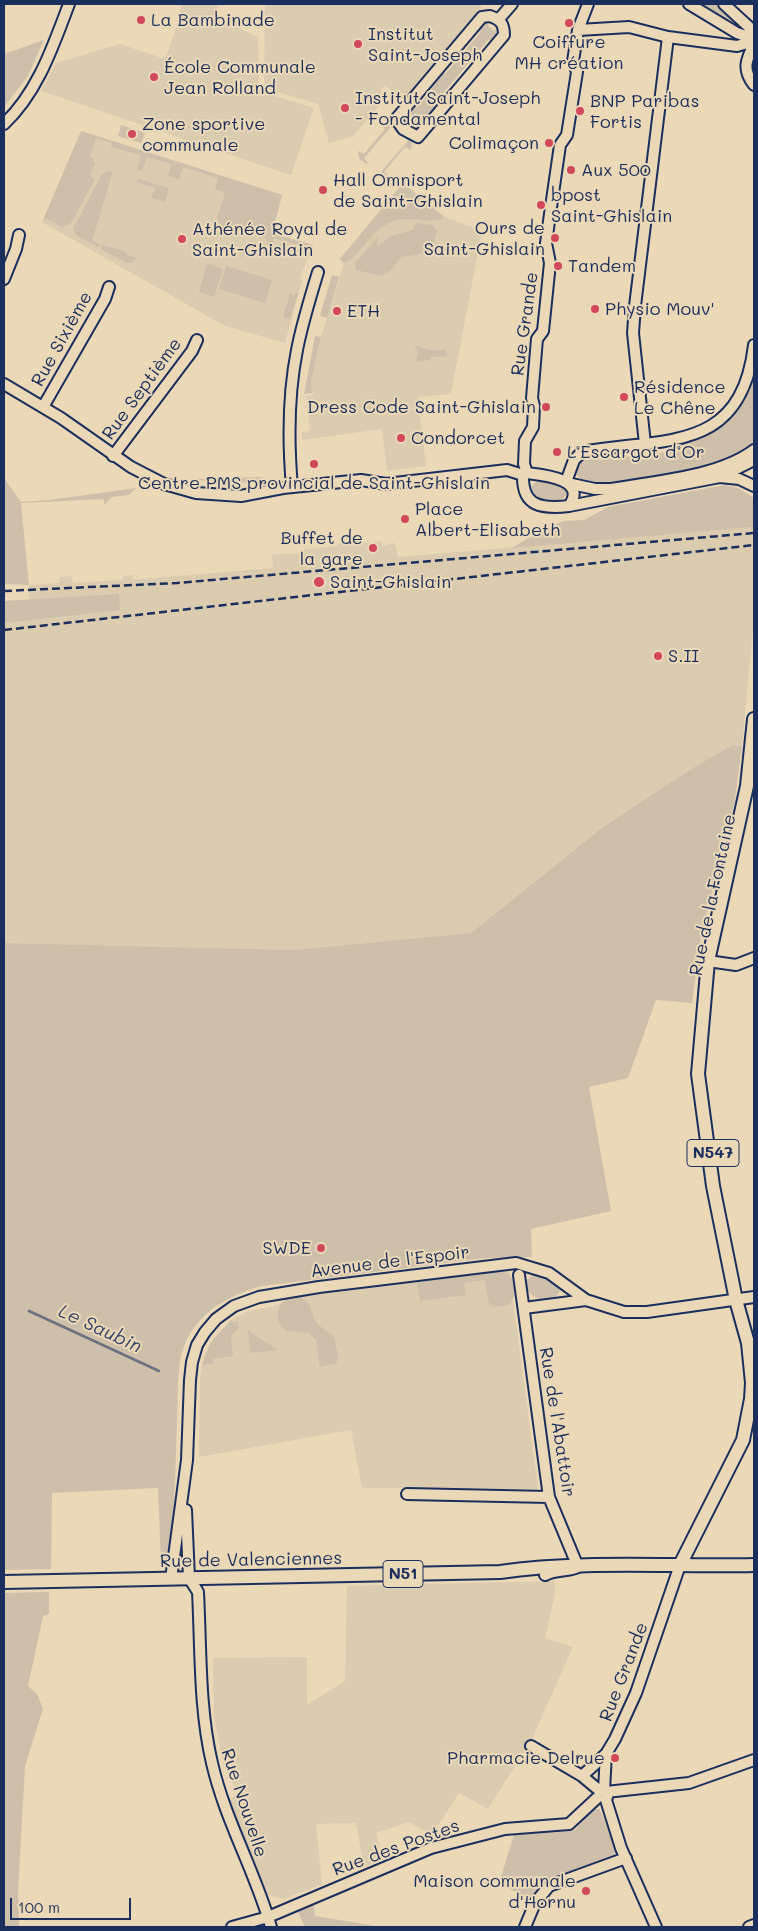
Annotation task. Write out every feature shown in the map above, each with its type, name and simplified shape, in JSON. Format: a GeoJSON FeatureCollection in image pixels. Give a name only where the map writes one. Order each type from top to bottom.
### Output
{"type":"FeatureCollection","features":[{"type":"Feature","properties":{"kind":"main road","name":"N547"},"geometry":{"type":"LineString","coordinates":[[711,962],[747,786],[754,720]]}},
{"type":"Feature","properties":{"kind":"main road","name":"Rue de la Fontaine"},"geometry":{"type":"LineString","coordinates":[[754,774],[738,864],[711,962],[705,1061],[707,1109],[717,1178],[745,1299],[754,1348]]}},
{"type":"Feature","properties":{"kind":"main road","name":"Rue de la Fontaine"},"geometry":{"type":"LineString","coordinates":[[680,1565],[750,1428],[752,1383],[745,1299]]}},
{"type":"Feature","properties":{"kind":"main road","name":"N51"},"geometry":{"type":"LineString","coordinates":[[680,1565],[754,1565]]}},
{"type":"Feature","properties":{"kind":"main road","name":"Rue de Valenciennes"},"geometry":{"type":"LineString","coordinates":[[4,1582],[500,1572],[526,1568],[680,1565]]}},
{"type":"Feature","properties":{"kind":"main road","name":"Rue de Valenciennes"},"geometry":{"type":"LineString","coordinates":[[500,1572],[527,1576],[665,1572],[680,1565]]}},
{"type":"Feature","properties":{"kind":"street"},"geometry":{"type":"LineString","coordinates":[[4,124],[42,70],[69,4]]}},
{"type":"Feature","properties":{"kind":"street"},"geometry":{"type":"LineString","coordinates":[[499,19],[512,4]]}},
{"type":"Feature","properties":{"kind":"street","name":"Rue Grande"},"geometry":{"type":"LineString","coordinates":[[588,4],[578,30],[573,61],[577,72],[569,126],[567,135],[560,145],[546,238],[550,263],[543,331],[537,339],[532,398],[534,406],[533,427],[525,440],[523,488],[526,496],[531,501],[546,507],[569,506],[720,477]]}},
{"type":"Feature","properties":{"kind":"street"},"geometry":{"type":"LineString","coordinates":[[724,4],[749,26],[754,40],[746,63],[746,70],[754,85]]}},
{"type":"Feature","properties":{"kind":"street"},"geometry":{"type":"LineString","coordinates":[[694,5],[737,33],[754,40]]}},
{"type":"Feature","properties":{"kind":"street"},"geometry":{"type":"LineString","coordinates":[[490,16],[499,19],[504,27],[504,36],[418,137],[403,129],[396,118],[482,17],[490,16]]}},
{"type":"Feature","properties":{"kind":"street"},"geometry":{"type":"LineString","coordinates":[[578,30],[629,28],[668,37],[736,46],[754,40]]}},
{"type":"Feature","properties":{"kind":"street"},"geometry":{"type":"LineString","coordinates":[[645,444],[633,333],[668,37]]}},
{"type":"Feature","properties":{"kind":"street"},"geometry":{"type":"LineString","coordinates":[[4,279],[16,249],[19,235]]}},
{"type":"Feature","properties":{"kind":"street"},"geometry":{"type":"LineString","coordinates":[[292,487],[289,438],[291,384],[302,326],[318,272]]}},
{"type":"Feature","properties":{"kind":"street","name":"Rue Sixième"},"geometry":{"type":"LineString","coordinates":[[43,407],[105,299],[109,287]]}},
{"type":"Feature","properties":{"kind":"street","name":"Rue Septième"},"geometry":{"type":"LineString","coordinates":[[113,456],[192,351],[197,340]]}},
{"type":"Feature","properties":{"kind":"street"},"geometry":{"type":"LineString","coordinates":[[567,482],[579,454],[692,436],[708,428],[726,415],[739,399],[746,384],[754,346]]}},
{"type":"Feature","properties":{"kind":"street"},"geometry":{"type":"LineString","coordinates":[[4,384],[43,407],[113,456],[150,478],[196,493],[241,496],[292,487],[361,480],[386,484],[507,470],[549,476],[595,490],[611,489],[712,470],[733,462],[754,450]]}},
{"type":"Feature","properties":{"kind":"street"},"geometry":{"type":"LineString","coordinates":[[720,477],[751,462]]}},
{"type":"Feature","properties":{"kind":"street"},"geometry":{"type":"LineString","coordinates":[[751,462],[746,474],[752,484]]}},
{"type":"Feature","properties":{"kind":"street"},"geometry":{"type":"LineString","coordinates":[[720,477],[752,484]]}},
{"type":"Feature","properties":{"kind":"street"},"geometry":{"type":"LineString","coordinates":[[567,482],[574,491],[573,499],[569,506]]}},
{"type":"Feature","properties":{"kind":"street"},"geometry":{"type":"LineString","coordinates":[[711,962],[736,965],[754,958]]}},
{"type":"Feature","properties":{"kind":"street","name":"Avenue de l'Espoir"},"geometry":{"type":"LineString","coordinates":[[171,1579],[188,1460],[190,1380],[194,1357],[205,1332],[216,1319],[234,1306],[259,1297],[319,1287],[516,1263],[549,1274],[586,1300],[629,1312],[647,1312],[745,1299]]}},
{"type":"Feature","properties":{"kind":"street","name":"Rue de l'Abattoir"},"geometry":{"type":"LineString","coordinates":[[519,1275],[549,1497],[578,1566]]}},
{"type":"Feature","properties":{"kind":"street"},"geometry":{"type":"LineString","coordinates":[[524,1308],[586,1300]]}},
{"type":"Feature","properties":{"kind":"street"},"geometry":{"type":"LineString","coordinates":[[183,1494],[186,1506],[189,1578]]}},
{"type":"Feature","properties":{"kind":"street"},"geometry":{"type":"LineString","coordinates":[[407,1494],[549,1497]]}},
{"type":"Feature","properties":{"kind":"street","name":"Rue Grande"},"geometry":{"type":"LineString","coordinates":[[656,1927],[626,1858],[603,1794],[606,1754],[636,1693],[680,1565]]}},
{"type":"Feature","properties":{"kind":"street"},"geometry":{"type":"LineString","coordinates":[[545,1575],[551,1572],[571,1570],[578,1566]]}},
{"type":"Feature","properties":{"kind":"street","name":"Rue Nouvelle"},"geometry":{"type":"LineString","coordinates":[[189,1578],[198,1592],[203,1713],[212,1764],[229,1819],[271,1927]]}},
{"type":"Feature","properties":{"kind":"street"},"geometry":{"type":"LineString","coordinates":[[531,1746],[582,1776],[603,1794],[695,1782],[754,1760]]}},
{"type":"Feature","properties":{"kind":"street"},"geometry":{"type":"LineString","coordinates":[[582,1776],[606,1754]]}},
{"type":"Feature","properties":{"kind":"street","name":"Rue des Postes"},"geometry":{"type":"LineString","coordinates":[[232,1927],[268,1917],[431,1848],[505,1829],[569,1824],[603,1794]]}},
{"type":"Feature","properties":{"kind":"street"},"geometry":{"type":"LineString","coordinates":[[525,1927],[535,1903],[549,1886],[626,1858]]}},
{"type":"Feature","properties":{"kind":"street"},"geometry":{"type":"LineString","coordinates":[[749,1927],[754,1924]]}},
{"type":"Feature","properties":{"kind":"shaded area","name":"École Communale Jean Rolland"},"geometry":{"type":"Polygon","coordinates":[[[181,4],[218,4],[219,19],[258,37],[259,91],[314,108],[291,175],[41,91],[56,63],[120,44],[162,58],[166,57],[180,16],[181,4]]]}},
{"type":"Feature","properties":{"kind":"shaded area","name":"Institut Saint-Joseph"},"geometry":{"type":"Polygon","coordinates":[[[265,4],[478,4],[482,7],[403,101],[385,85],[381,90],[381,104],[353,136],[329,143],[318,104],[264,88],[265,4]]]}},
{"type":"Feature","properties":{"kind":"shaded area"},"geometry":{"type":"Polygon","coordinates":[[[704,4],[718,4],[741,25],[740,29],[705,9],[704,4]]]}},
{"type":"Feature","properties":{"kind":"shaded area"},"geometry":{"type":"Polygon","coordinates":[[[486,19],[490,21],[488,26],[494,31],[498,28],[501,31],[493,44],[492,39],[488,40],[435,103],[436,111],[419,130],[409,129],[403,121],[403,117],[411,105],[412,110],[415,109],[432,90],[431,81],[438,72],[446,73],[480,33],[478,25],[486,19]]]}},
{"type":"Feature","properties":{"kind":"shaded area"},"geometry":{"type":"Polygon","coordinates":[[[44,40],[28,76],[4,107],[4,54],[44,40]]]}},
{"type":"Feature","properties":{"kind":"shaded area"},"geometry":{"type":"Polygon","coordinates":[[[388,122],[397,130],[391,127],[364,158],[368,163],[366,164],[359,158],[358,151],[364,154],[385,129],[381,125],[388,122]]]}},
{"type":"Feature","properties":{"kind":"shaded area","name":"Zone sportive communale"},"geometry":{"type":"Polygon","coordinates":[[[121,125],[145,133],[141,143],[118,136],[121,125]]]}},
{"type":"Feature","properties":{"kind":"shaded area","name":"Athénée Royal de Saint-Ghislain"},"geometry":{"type":"Polygon","coordinates":[[[81,131],[282,195],[272,233],[313,245],[300,278],[302,281],[285,343],[225,326],[42,222],[81,131]]]}},
{"type":"Feature","properties":{"kind":"shaded area"},"geometry":{"type":"Polygon","coordinates":[[[81,131],[282,195],[272,233],[313,245],[309,259],[301,252],[302,246],[274,238],[272,244],[268,243],[266,238],[221,226],[217,218],[225,193],[215,189],[218,178],[183,167],[179,179],[168,176],[171,164],[147,157],[142,171],[137,169],[141,155],[111,147],[112,143],[96,138],[90,156],[95,163],[90,176],[95,179],[71,223],[63,227],[44,218],[81,131]]]}},
{"type":"Feature","properties":{"kind":"shaded area"},"geometry":{"type":"Polygon","coordinates":[[[403,135],[412,142],[411,150],[405,147],[384,172],[388,175],[387,178],[382,177],[374,170],[380,173],[408,141],[403,135]]]}},
{"type":"Feature","properties":{"kind":"shaded area"},"geometry":{"type":"Polygon","coordinates":[[[107,171],[113,171],[92,241],[100,244],[98,247],[76,235],[73,229],[101,176],[107,171]]]}},
{"type":"Feature","properties":{"kind":"shaded area"},"geometry":{"type":"Polygon","coordinates":[[[138,179],[169,188],[165,202],[151,198],[155,188],[137,182],[138,179]]]}},
{"type":"Feature","properties":{"kind":"shaded area"},"geometry":{"type":"Polygon","coordinates":[[[403,183],[443,216],[482,231],[451,394],[418,397],[426,466],[387,471],[382,429],[302,440],[302,432],[310,431],[306,396],[313,395],[311,382],[321,337],[344,263],[340,259],[403,183]]]}},
{"type":"Feature","properties":{"kind":"shaded area"},"geometry":{"type":"Polygon","coordinates":[[[403,183],[443,216],[441,219],[402,219],[387,224],[375,233],[356,255],[344,263],[340,259],[403,183]]]}},
{"type":"Feature","properties":{"kind":"shaded area"},"geometry":{"type":"Polygon","coordinates":[[[417,223],[432,225],[437,231],[430,253],[401,257],[389,272],[382,276],[356,270],[355,263],[378,237],[377,246],[391,236],[412,230],[417,223]]]}},
{"type":"Feature","properties":{"kind":"shaded area"},"geometry":{"type":"Polygon","coordinates":[[[103,245],[127,252],[127,255],[137,258],[134,262],[127,263],[101,249],[103,245]]]}},
{"type":"Feature","properties":{"kind":"shaded area"},"geometry":{"type":"Polygon","coordinates":[[[207,264],[223,269],[214,297],[199,292],[207,264]]]}},
{"type":"Feature","properties":{"kind":"shaded area"},"geometry":{"type":"Polygon","coordinates":[[[226,266],[272,280],[265,303],[219,289],[226,266]]]}},
{"type":"Feature","properties":{"kind":"shaded area"},"geometry":{"type":"Polygon","coordinates":[[[332,275],[339,277],[327,318],[320,316],[332,275]]]}},
{"type":"Feature","properties":{"kind":"shaded area"},"geometry":{"type":"Polygon","coordinates":[[[296,291],[298,294],[290,319],[283,317],[290,294],[295,296],[296,291]]]}},
{"type":"Feature","properties":{"kind":"shaded area"},"geometry":{"type":"Polygon","coordinates":[[[315,336],[321,337],[311,382],[312,393],[304,394],[315,336]]]}},
{"type":"Feature","properties":{"kind":"shaded area"},"geometry":{"type":"Polygon","coordinates":[[[414,345],[429,350],[445,350],[448,356],[432,357],[430,360],[416,362],[418,352],[414,345]]]}},
{"type":"Feature","properties":{"kind":"shaded area"},"geometry":{"type":"Polygon","coordinates":[[[754,370],[754,443],[739,453],[722,461],[686,472],[612,485],[590,484],[577,475],[575,470],[582,457],[595,454],[599,460],[676,451],[672,444],[687,441],[713,429],[735,410],[750,385],[754,370]]]}},
{"type":"Feature","properties":{"kind":"shaded area"},"geometry":{"type":"Polygon","coordinates":[[[263,477],[263,482],[218,483],[194,479],[263,477]]]}},
{"type":"Feature","properties":{"kind":"shaded area"},"geometry":{"type":"Polygon","coordinates":[[[4,478],[21,502],[50,500],[136,488],[129,495],[112,497],[104,505],[104,499],[21,503],[29,585],[4,584],[4,478]]]}},
{"type":"Feature","properties":{"kind":"shaded area"},"geometry":{"type":"Polygon","coordinates":[[[540,479],[563,486],[567,493],[564,498],[547,501],[536,496],[531,486],[540,479]]]}},
{"type":"Feature","properties":{"kind":"shaded area"},"geometry":{"type":"Polygon","coordinates":[[[725,485],[738,488],[754,498],[754,527],[511,548],[543,530],[564,521],[584,520],[608,507],[725,485]]]}},
{"type":"Feature","properties":{"kind":"shaded area"},"geometry":{"type":"Polygon","coordinates":[[[754,527],[754,617],[742,746],[733,745],[603,827],[471,933],[294,950],[4,943],[4,623],[20,621],[29,599],[29,585],[59,583],[60,577],[71,576],[73,583],[121,580],[124,576],[133,575],[133,579],[140,579],[273,568],[272,554],[298,554],[300,550],[354,542],[354,544],[381,541],[382,546],[395,543],[398,557],[754,527]]]}},
{"type":"Feature","properties":{"kind":"shaded area"},"geometry":{"type":"Polygon","coordinates":[[[119,594],[120,610],[4,623],[4,601],[119,594]]]}},
{"type":"Feature","properties":{"kind":"shaded area"},"geometry":{"type":"Polygon","coordinates":[[[733,745],[742,746],[735,799],[701,936],[692,1003],[656,1000],[628,1078],[589,1087],[611,1211],[531,1229],[532,1257],[485,1258],[262,1286],[248,1290],[221,1303],[199,1321],[184,1346],[180,1361],[173,1510],[166,1562],[161,1563],[158,1488],[52,1493],[51,1569],[4,1570],[4,943],[294,950],[471,933],[603,827],[698,765],[733,745]]]}},
{"type":"Feature","properties":{"kind":"shaded area"},"geometry":{"type":"Polygon","coordinates":[[[509,1270],[538,1489],[362,1488],[351,1430],[199,1457],[200,1380],[203,1358],[211,1342],[231,1320],[248,1311],[274,1306],[295,1296],[509,1270]]]}},
{"type":"Feature","properties":{"kind":"shaded area"},"geometry":{"type":"Polygon","coordinates":[[[499,1271],[509,1274],[515,1283],[514,1297],[508,1305],[495,1307],[489,1304],[485,1280],[464,1283],[466,1295],[420,1301],[417,1281],[499,1271]]]}},
{"type":"Feature","properties":{"kind":"shaded area"},"geometry":{"type":"Polygon","coordinates":[[[532,1275],[548,1280],[558,1288],[560,1291],[554,1299],[545,1300],[538,1298],[528,1291],[525,1287],[527,1280],[532,1275]]]}},
{"type":"Feature","properties":{"kind":"shaded area"},"geometry":{"type":"Polygon","coordinates":[[[295,1296],[308,1303],[317,1323],[334,1336],[338,1357],[336,1364],[320,1367],[316,1340],[308,1333],[287,1331],[282,1326],[279,1321],[278,1310],[284,1301],[295,1296]]]}},
{"type":"Feature","properties":{"kind":"shaded area"},"geometry":{"type":"Polygon","coordinates":[[[231,1320],[234,1323],[238,1321],[239,1328],[231,1336],[233,1356],[213,1359],[213,1364],[202,1365],[211,1342],[231,1320]]]}},
{"type":"Feature","properties":{"kind":"shaded area"},"geometry":{"type":"Polygon","coordinates":[[[248,1330],[252,1333],[278,1350],[250,1353],[248,1330]]]}},
{"type":"Feature","properties":{"kind":"shaded area"},"geometry":{"type":"Polygon","coordinates":[[[555,1581],[555,1594],[545,1638],[573,1647],[532,1739],[488,1809],[459,1793],[432,1835],[409,1822],[376,1833],[383,1860],[364,1867],[356,1823],[316,1824],[322,1884],[284,1899],[266,1895],[230,1800],[238,1792],[225,1771],[214,1718],[213,1658],[307,1657],[307,1705],[345,1681],[347,1586],[555,1581]]]}},
{"type":"Feature","properties":{"kind":"shaded area"},"geometry":{"type":"Polygon","coordinates":[[[49,1592],[49,1614],[43,1616],[28,1686],[37,1694],[43,1709],[25,1766],[18,1892],[19,1927],[4,1927],[4,1593],[49,1592]]]}},
{"type":"Feature","properties":{"kind":"shaded area"},"geometry":{"type":"Polygon","coordinates":[[[599,1809],[623,1856],[546,1882],[543,1889],[529,1898],[499,1884],[515,1831],[575,1830],[591,1810],[599,1809]]]}},
{"type":"Feature","properties":{"kind":"shaded area"},"geometry":{"type":"Polygon","coordinates":[[[313,1901],[315,1916],[382,1927],[305,1927],[296,1908],[313,1901]]]}},
{"type":"Feature","properties":{"kind":"waterway","name":"Le Saubin"},"geometry":{"type":"LineString","coordinates":[[29,1311],[159,1371]]}},
{"type":"Feature","properties":{"kind":"railway"},"geometry":{"type":"LineString","coordinates":[[4,591],[177,583],[754,533]]}},
{"type":"Feature","properties":{"kind":"railway"},"geometry":{"type":"LineString","coordinates":[[4,630],[754,545]]}},
{"type":"Feature","properties":{"kind":"place","name":"La Bambinade"},"geometry":{"type":"Point","coordinates":[141,20]}},
{"type":"Feature","properties":{"kind":"place","name":"Coiffure MH création"},"geometry":{"type":"Point","coordinates":[569,23]}},
{"type":"Feature","properties":{"kind":"place","name":"Institut Saint-Joseph"},"geometry":{"type":"Point","coordinates":[358,44]}},
{"type":"Feature","properties":{"kind":"place","name":"École Communale Jean Rolland"},"geometry":{"type":"Point","coordinates":[154,77]}},
{"type":"Feature","properties":{"kind":"place","name":"Institut Saint-Joseph - Fondamental"},"geometry":{"type":"Point","coordinates":[345,108]}},
{"type":"Feature","properties":{"kind":"place","name":"BNP Paribas Fortis"},"geometry":{"type":"Point","coordinates":[580,111]}},
{"type":"Feature","properties":{"kind":"place","name":"Zone sportive communale"},"geometry":{"type":"Point","coordinates":[132,134]}},
{"type":"Feature","properties":{"kind":"place","name":"Colimaçon"},"geometry":{"type":"Point","coordinates":[549,143]}},
{"type":"Feature","properties":{"kind":"place","name":"Aux 500"},"geometry":{"type":"Point","coordinates":[571,170]}},
{"type":"Feature","properties":{"kind":"place","name":"Hall Omnisport de Saint-Ghislain"},"geometry":{"type":"Point","coordinates":[323,190]}},
{"type":"Feature","properties":{"kind":"place","name":"bpost Saint-Ghislain"},"geometry":{"type":"Point","coordinates":[541,205]}},
{"type":"Feature","properties":{"kind":"place","name":"Ours de Saint-Ghislain"},"geometry":{"type":"Point","coordinates":[555,238]}},
{"type":"Feature","properties":{"kind":"place","name":"Athénée Royal de Saint-Ghislain"},"geometry":{"type":"Point","coordinates":[182,239]}},
{"type":"Feature","properties":{"kind":"place","name":"Tandem"},"geometry":{"type":"Point","coordinates":[558,266]}},
{"type":"Feature","properties":{"kind":"place","name":"Physio Mouv'"},"geometry":{"type":"Point","coordinates":[595,309]}},
{"type":"Feature","properties":{"kind":"place","name":"ETH"},"geometry":{"type":"Point","coordinates":[337,311]}},
{"type":"Feature","properties":{"kind":"place","name":"Résidence Le Chêne"},"geometry":{"type":"Point","coordinates":[624,397]}},
{"type":"Feature","properties":{"kind":"place","name":"Dress Code Saint-Ghislain"},"geometry":{"type":"Point","coordinates":[546,407]}},
{"type":"Feature","properties":{"kind":"place","name":"Condorcet"},"geometry":{"type":"Point","coordinates":[401,438]}},
{"type":"Feature","properties":{"kind":"place","name":"L’Escargot d’Or"},"geometry":{"type":"Point","coordinates":[557,452]}},
{"type":"Feature","properties":{"kind":"place","name":"Centre PMS provincial de Saint-Ghislain"},"geometry":{"type":"Point","coordinates":[314,464]}},
{"type":"Feature","properties":{"kind":"place","name":"Place Albert-Elisabeth"},"geometry":{"type":"Point","coordinates":[405,519]}},
{"type":"Feature","properties":{"kind":"place","name":"Buffet de la gare"},"geometry":{"type":"Point","coordinates":[373,548]}},
{"type":"Feature","properties":{"kind":"place","name":"Saint-Ghislain"},"geometry":{"type":"Point","coordinates":[319,582]}},
{"type":"Feature","properties":{"kind":"place","name":"S.II"},"geometry":{"type":"Point","coordinates":[658,656]}},
{"type":"Feature","properties":{"kind":"place","name":"SWDE"},"geometry":{"type":"Point","coordinates":[321,1248]}},
{"type":"Feature","properties":{"kind":"place","name":"Pharmacie Delrue"},"geometry":{"type":"Point","coordinates":[615,1758]}},
{"type":"Feature","properties":{"kind":"place","name":"Maison communale d'Hornu"},"geometry":{"type":"Point","coordinates":[586,1891]}}]}
